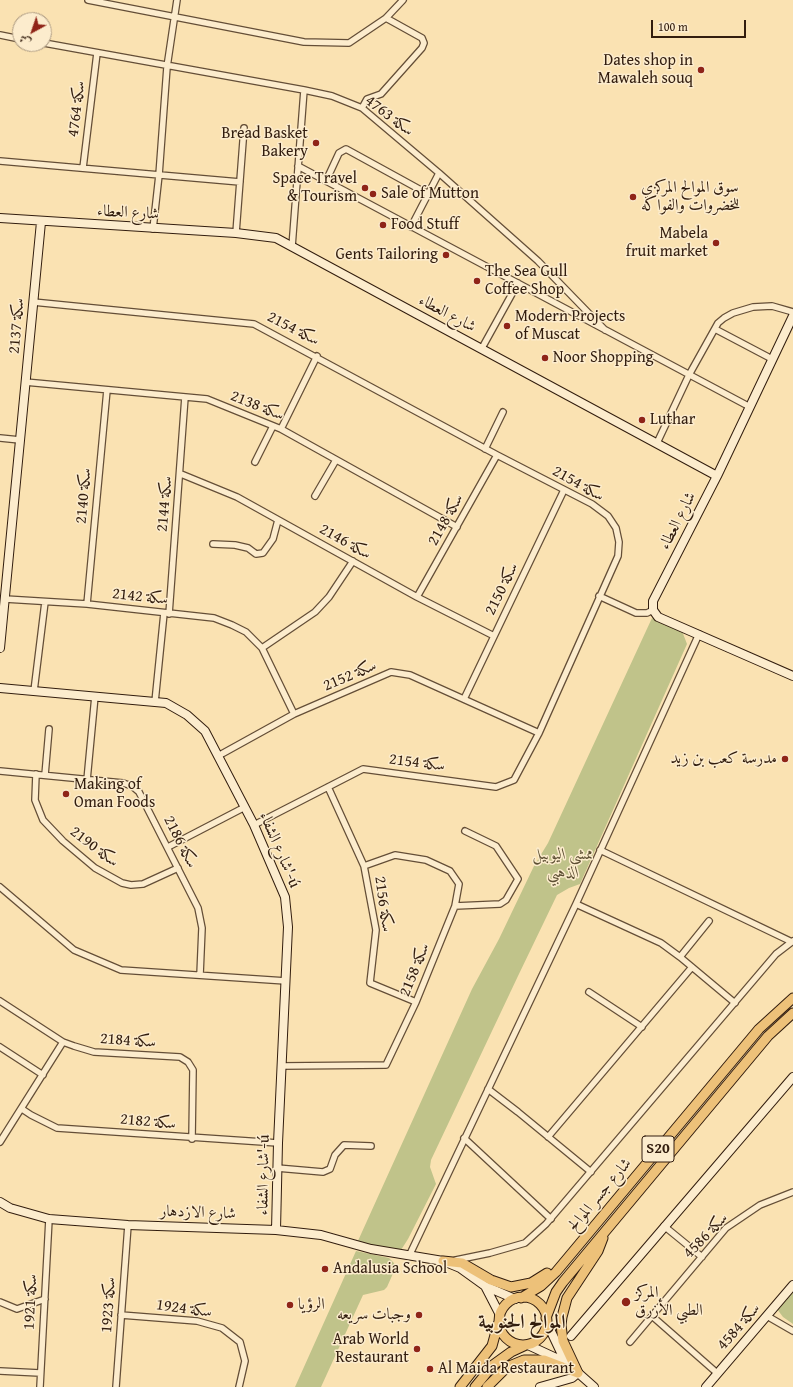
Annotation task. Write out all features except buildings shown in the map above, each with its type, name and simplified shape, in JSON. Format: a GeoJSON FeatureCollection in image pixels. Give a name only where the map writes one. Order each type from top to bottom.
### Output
{"type":"FeatureCollection","features":[{"type":"Feature","properties":{"kind":"main road","name":"شارع جسر الموالح"},"geometry":{"type":"LineString","coordinates":[[518,1298],[541,1286],[556,1272],[759,1029],[793,998]]}},
{"type":"Feature","properties":{"kind":"main road","name":"شارع جسر الموالح"},"geometry":{"type":"LineString","coordinates":[[546,1321],[556,1292],[563,1282],[768,1036],[793,1013]]}},
{"type":"Feature","properties":{"kind":"main road"},"geometry":{"type":"LineString","coordinates":[[443,1261],[462,1263],[500,1284],[521,1286],[531,1283],[545,1274],[595,1226]]}},
{"type":"Feature","properties":{"kind":"main road"},"geometry":{"type":"LineString","coordinates":[[578,1374],[573,1360],[563,1341],[561,1329],[562,1317],[567,1298],[598,1251],[604,1233]]}},
{"type":"Feature","properties":{"kind":"main road"},"geometry":{"type":"LineString","coordinates":[[518,1298],[535,1301],[540,1305],[546,1321]]}},
{"type":"Feature","properties":{"kind":"main road","name":"S20"},"geometry":{"type":"LineString","coordinates":[[460,1387],[492,1346],[503,1308],[518,1298]]}},
{"type":"Feature","properties":{"kind":"main road"},"geometry":{"type":"LineString","coordinates":[[499,1318],[503,1334],[507,1339],[519,1345],[527,1345]]}},
{"type":"Feature","properties":{"kind":"main road","name":"S20"},"geometry":{"type":"LineString","coordinates":[[475,1387],[493,1365],[511,1352],[541,1337],[546,1321]]}},
{"type":"Feature","properties":{"kind":"main road"},"geometry":{"type":"LineString","coordinates":[[487,1387],[507,1367],[524,1360],[544,1360],[578,1374]]}},
{"type":"Feature","properties":{"kind":"street"},"geometry":{"type":"LineString","coordinates":[[92,0],[304,42],[349,43],[386,18],[403,0]]}},
{"type":"Feature","properties":{"kind":"street"},"geometry":{"type":"LineString","coordinates":[[153,229],[159,175],[167,66],[177,0]]}},
{"type":"Feature","properties":{"kind":"street"},"geometry":{"type":"LineString","coordinates":[[362,108],[367,99],[381,94],[422,48],[424,43],[422,38],[386,18]]}},
{"type":"Feature","properties":{"kind":"street"},"geometry":{"type":"LineString","coordinates":[[0,35],[12,37]]}},
{"type":"Feature","properties":{"kind":"street","name":"سكة 4763"},"geometry":{"type":"LineString","coordinates":[[52,45],[304,90],[332,96],[362,108],[439,173],[538,261],[605,330]]}},
{"type":"Feature","properties":{"kind":"street","name":"سكة 4764"},"geometry":{"type":"LineString","coordinates":[[83,168],[97,53]]}},
{"type":"Feature","properties":{"kind":"street"},"geometry":{"type":"LineString","coordinates":[[292,247],[304,90]]}},
{"type":"Feature","properties":{"kind":"street"},"geometry":{"type":"LineString","coordinates":[[236,233],[244,128]]}},
{"type":"Feature","properties":{"kind":"street"},"geometry":{"type":"LineString","coordinates":[[326,181],[339,153],[346,149],[428,194]]}},
{"type":"Feature","properties":{"kind":"street"},"geometry":{"type":"LineString","coordinates":[[0,161],[240,182]]}},
{"type":"Feature","properties":{"kind":"street"},"geometry":{"type":"LineString","coordinates":[[298,166],[750,407]]}},
{"type":"Feature","properties":{"kind":"street"},"geometry":{"type":"LineString","coordinates":[[412,226],[439,173]]}},
{"type":"Feature","properties":{"kind":"street","name":"شارع العطاء"},"geometry":{"type":"LineString","coordinates":[[0,218],[41,222],[236,233],[276,238],[717,476],[653,601],[653,610]]}},
{"type":"Feature","properties":{"kind":"street","name":"سكة 2137"},"geometry":{"type":"LineString","coordinates":[[0,648],[41,222]]}},
{"type":"Feature","properties":{"kind":"street"},"geometry":{"type":"LineString","coordinates":[[482,348],[518,283]]}},
{"type":"Feature","properties":{"kind":"street","name":"سكة 2154"},"geometry":{"type":"LineString","coordinates":[[33,302],[254,324],[317,356],[485,449],[592,504],[608,516],[616,528],[619,542],[618,556],[539,733],[514,780],[496,787],[363,769],[254,824]]}},
{"type":"Feature","properties":{"kind":"street"},"geometry":{"type":"LineString","coordinates":[[657,443],[689,375],[715,328],[724,318],[733,312],[753,307],[772,306],[793,312]]}},
{"type":"Feature","properties":{"kind":"street"},"geometry":{"type":"LineString","coordinates":[[717,476],[793,316]]}},
{"type":"Feature","properties":{"kind":"street"},"geometry":{"type":"LineString","coordinates":[[715,328],[772,359]]}},
{"type":"Feature","properties":{"kind":"street"},"geometry":{"type":"LineString","coordinates":[[281,429],[317,356]]}},
{"type":"Feature","properties":{"kind":"street","name":"سكة 2138"},"geometry":{"type":"LineString","coordinates":[[25,382],[207,399],[281,429],[457,527]]}},
{"type":"Feature","properties":{"kind":"street","name":"سكة 2140"},"geometry":{"type":"LineString","coordinates":[[87,604],[107,390]]}},
{"type":"Feature","properties":{"kind":"street","name":"سكة 2144"},"geometry":{"type":"LineString","coordinates":[[154,702],[167,613],[181,474],[185,397]]}},
{"type":"Feature","properties":{"kind":"street"},"geometry":{"type":"LineString","coordinates":[[485,449],[503,412]]}},
{"type":"Feature","properties":{"kind":"street"},"geometry":{"type":"LineString","coordinates":[[255,462],[273,426]]}},
{"type":"Feature","properties":{"kind":"street"},"geometry":{"type":"LineString","coordinates":[[0,438],[20,440]]}},
{"type":"Feature","properties":{"kind":"street","name":"سكة 2148"},"geometry":{"type":"LineString","coordinates":[[417,597],[497,455]]}},
{"type":"Feature","properties":{"kind":"street"},"geometry":{"type":"LineString","coordinates":[[315,496],[336,460]]}},
{"type":"Feature","properties":{"kind":"street","name":"سكة 2146"},"geometry":{"type":"LineString","coordinates":[[181,474],[237,498],[417,597],[494,636]]}},
{"type":"Feature","properties":{"kind":"street","name":"سكة 2150"},"geometry":{"type":"LineString","coordinates":[[464,699],[564,490]]}},
{"type":"Feature","properties":{"kind":"street"},"geometry":{"type":"LineString","coordinates":[[213,544],[235,545],[248,548],[256,554],[263,553],[273,540],[278,520]]}},
{"type":"Feature","properties":{"kind":"street"},"geometry":{"type":"LineString","coordinates":[[262,648],[315,612],[329,597],[352,561]]}},
{"type":"Feature","properties":{"kind":"street"},"geometry":{"type":"LineString","coordinates":[[599,596],[636,613],[647,613],[653,610],[658,617],[700,634],[793,676]]}},
{"type":"Feature","properties":{"kind":"street","name":"سكة 2142"},"geometry":{"type":"LineString","coordinates":[[5,599],[87,604],[214,618],[246,632],[262,648],[294,714]]}},
{"type":"Feature","properties":{"kind":"street"},"geometry":{"type":"LineString","coordinates":[[34,691],[45,602]]}},
{"type":"Feature","properties":{"kind":"street"},"geometry":{"type":"LineString","coordinates":[[410,1254],[576,904],[700,634]]}},
{"type":"Feature","properties":{"kind":"street","name":"سكة 2152"},"geometry":{"type":"LineString","coordinates":[[218,756],[294,714],[391,672],[410,675],[539,733]]}},
{"type":"Feature","properties":{"kind":"street","name":"شارع الشفاء'-ú"},"geometry":{"type":"LineString","coordinates":[[0,688],[166,703],[187,715],[204,731],[254,824],[285,897],[288,927],[277,1168],[276,1230]]}},
{"type":"Feature","properties":{"kind":"street"},"geometry":{"type":"LineString","coordinates":[[87,780],[95,696]]}},
{"type":"Feature","properties":{"kind":"street"},"geometry":{"type":"LineString","coordinates":[[45,775],[49,729]]}},
{"type":"Feature","properties":{"kind":"street","name":"سكة 2186"},"geometry":{"type":"LineString","coordinates":[[0,770],[123,783],[136,788],[142,795],[168,846],[200,914],[202,928],[200,975]]}},
{"type":"Feature","properties":{"kind":"street","name":"سكة 2190"},"geometry":{"type":"LineString","coordinates":[[36,774],[36,800],[43,820],[63,841],[95,868],[122,883],[131,885],[143,884],[178,868]]}},
{"type":"Feature","properties":{"kind":"street","name":"سكة 2156"},"geometry":{"type":"LineString","coordinates":[[328,787],[364,866],[376,930],[370,983],[416,1002]]}},
{"type":"Feature","properties":{"kind":"street"},"geometry":{"type":"LineString","coordinates":[[168,846],[245,808]]}},
{"type":"Feature","properties":{"kind":"street"},"geometry":{"type":"LineString","coordinates":[[455,906],[500,904],[506,900],[518,879],[496,846],[465,831]]}},
{"type":"Feature","properties":{"kind":"street"},"geometry":{"type":"LineString","coordinates":[[452,1261],[490,1253],[525,1243],[551,1219],[776,954],[793,942],[600,850]]}},
{"type":"Feature","properties":{"kind":"street","name":"سكة 2158"},"geometry":{"type":"LineString","coordinates":[[282,1066],[386,1065],[416,1002],[455,906],[459,884],[450,871],[426,860],[395,855],[364,866]]}},
{"type":"Feature","properties":{"kind":"street"},"geometry":{"type":"LineString","coordinates":[[0,887],[74,950],[120,970],[286,981]]}},
{"type":"Feature","properties":{"kind":"street"},"geometry":{"type":"LineString","coordinates":[[576,904],[655,939],[680,957],[735,1003]]}},
{"type":"Feature","properties":{"kind":"street"},"geometry":{"type":"LineString","coordinates":[[680,957],[709,921]]}},
{"type":"Feature","properties":{"kind":"street"},"geometry":{"type":"LineString","coordinates":[[548,1137],[692,967]]}},
{"type":"Feature","properties":{"kind":"street"},"geometry":{"type":"LineString","coordinates":[[589,992],[642,1027]]}},
{"type":"Feature","properties":{"kind":"street","name":"سكة 2184"},"geometry":{"type":"LineString","coordinates":[[0,1000],[63,1042],[94,1052],[180,1057],[188,1062],[194,1070],[192,1139]]}},
{"type":"Feature","properties":{"kind":"street"},"geometry":{"type":"LineString","coordinates":[[0,1142],[63,1042]]}},
{"type":"Feature","properties":{"kind":"street"},"geometry":{"type":"LineString","coordinates":[[0,1047],[43,1075]]}},
{"type":"Feature","properties":{"kind":"street"},"geometry":{"type":"LineString","coordinates":[[571,1336],[664,1226],[790,1087],[793,1077]]}},
{"type":"Feature","properties":{"kind":"street"},"geometry":{"type":"LineString","coordinates":[[488,1089],[590,1172]]}},
{"type":"Feature","properties":{"kind":"street","name":"سكة 2182"},"geometry":{"type":"LineString","coordinates":[[22,1109],[57,1128],[192,1139],[278,1144]]}},
{"type":"Feature","properties":{"kind":"street"},"geometry":{"type":"LineString","coordinates":[[464,1138],[551,1219]]}},
{"type":"Feature","properties":{"kind":"street"},"geometry":{"type":"LineString","coordinates":[[277,1168],[323,1172],[330,1169],[335,1155],[344,1145],[371,1146]]}},
{"type":"Feature","properties":{"kind":"street","name":"سكة 4586"},"geometry":{"type":"LineString","coordinates":[[630,1342],[726,1228],[760,1205],[793,1192]]}},
{"type":"Feature","properties":{"kind":"street","name":"شارع الازدهار"},"geometry":{"type":"LineString","coordinates":[[0,1202],[10,1208],[49,1219],[128,1225],[276,1230],[321,1235],[371,1249],[410,1254],[443,1261],[460,1268],[484,1286],[518,1298]]}},
{"type":"Feature","properties":{"kind":"street","name":"سكة 1921"},"geometry":{"type":"LineString","coordinates":[[40,1387],[49,1219]]}},
{"type":"Feature","properties":{"kind":"street","name":"سكة 1923"},"geometry":{"type":"LineString","coordinates":[[116,1387],[128,1225]]}},
{"type":"Feature","properties":{"kind":"street"},"geometry":{"type":"LineString","coordinates":[[664,1226],[702,1257]]}},
{"type":"Feature","properties":{"kind":"street","name":"سكة 4584"},"geometry":{"type":"LineString","coordinates":[[706,1387],[793,1285]]}},
{"type":"Feature","properties":{"kind":"street","name":"شارع الازدهار"},"geometry":{"type":"LineString","coordinates":[[484,1286],[499,1318]]}},
{"type":"Feature","properties":{"kind":"street"},"geometry":{"type":"LineString","coordinates":[[0,1302],[17,1309],[45,1299]]}},
{"type":"Feature","properties":{"kind":"street","name":"سكة 1924"},"geometry":{"type":"LineString","coordinates":[[122,1315],[197,1321],[222,1328],[240,1342],[245,1361],[239,1387]]}},
{"type":"Feature","properties":{"kind":"street"},"geometry":{"type":"LineString","coordinates":[[652,1316],[718,1373]]}},
{"type":"Feature","properties":{"kind":"street"},"geometry":{"type":"LineString","coordinates":[[767,1316],[793,1331]]}},
{"type":"Feature","properties":{"kind":"street"},"geometry":{"type":"LineString","coordinates":[[546,1321],[567,1363],[594,1387]]}},
{"type":"Feature","properties":{"kind":"street"},"geometry":{"type":"LineString","coordinates":[[527,1345],[567,1363]]}},
{"type":"Feature","properties":{"kind":"street"},"geometry":{"type":"LineString","coordinates":[[0,1371],[40,1373]]}},
{"type":"Feature","properties":{"kind":"street"},"geometry":{"type":"LineString","coordinates":[[540,1387],[572,1378],[578,1374]]}},
{"type":"Feature","properties":{"kind":"green space","name":"ممشى اليوبيل الذهبي"},"geometry":{"type":"Polygon","coordinates":[[[652,618],[682,631],[687,644],[580,884],[557,895],[431,1160],[430,1167],[436,1184],[408,1239],[401,1250],[357,1243],[472,989],[499,939],[534,866],[548,843],[652,618]]]}},
{"type":"Feature","properties":{"kind":"green space"},"geometry":{"type":"Polygon","coordinates":[[[356,1251],[389,1258],[394,1263],[395,1269],[387,1287],[384,1290],[363,1295],[321,1387],[295,1387],[356,1251]]]}},
{"type":"Feature","properties":{"kind":"green space"},"geometry":{"type":"Polygon","coordinates":[[[793,1292],[793,1324],[783,1317],[777,1309],[793,1292]]]}},
{"type":"Feature","properties":{"kind":"place","name":"Dates shop in Mawaleh souq"},"geometry":{"type":"Point","coordinates":[701,70]}},
{"type":"Feature","properties":{"kind":"place","name":"Bread Basket Bakery"},"geometry":{"type":"Point","coordinates":[316,143]}},
{"type":"Feature","properties":{"kind":"place","name":"Space Travel & Tourism"},"geometry":{"type":"Point","coordinates":[365,188]}},
{"type":"Feature","properties":{"kind":"place","name":"Sale of Mutton"},"geometry":{"type":"Point","coordinates":[373,194]}},
{"type":"Feature","properties":{"kind":"place","name":"سوق الموالح المركزي للخضروات والفواكه"},"geometry":{"type":"Point","coordinates":[633,197]}},
{"type":"Feature","properties":{"kind":"place","name":"Food Stuff"},"geometry":{"type":"Point","coordinates":[383,225]}},
{"type":"Feature","properties":{"kind":"place","name":"Mabela fruit market"},"geometry":{"type":"Point","coordinates":[716,243]}},
{"type":"Feature","properties":{"kind":"place","name":"Gents Tailoring"},"geometry":{"type":"Point","coordinates":[446,255]}},
{"type":"Feature","properties":{"kind":"place","name":"The Sea Gull Coffee Shop"},"geometry":{"type":"Point","coordinates":[477,281]}},
{"type":"Feature","properties":{"kind":"place","name":"Modern Projects of Muscat"},"geometry":{"type":"Point","coordinates":[507,326]}},
{"type":"Feature","properties":{"kind":"place","name":"Noor Shopping"},"geometry":{"type":"Point","coordinates":[545,358]}},
{"type":"Feature","properties":{"kind":"place","name":"Luthar"},"geometry":{"type":"Point","coordinates":[642,420]}},
{"type":"Feature","properties":{"kind":"place","name":"مدرسة كعب بن زيد"},"geometry":{"type":"Point","coordinates":[785,759]}},
{"type":"Feature","properties":{"kind":"place","name":"Making of Oman Foods"},"geometry":{"type":"Point","coordinates":[66,794]}},
{"type":"Feature","properties":{"kind":"place","name":"Andalusia School"},"geometry":{"type":"Point","coordinates":[325,1269]}},
{"type":"Feature","properties":{"kind":"place","name":"المركز الطبي الأزرق"},"geometry":{"type":"Point","coordinates":[626,1302]}},
{"type":"Feature","properties":{"kind":"place","name":"الرؤيا"},"geometry":{"type":"Point","coordinates":[290,1305]}},
{"type":"Feature","properties":{"kind":"place","name":"وجبات سريعه"},"geometry":{"type":"Point","coordinates":[419,1315]}},
{"type":"Feature","properties":{"kind":"place","name":"Arab World Restaurant"},"geometry":{"type":"Point","coordinates":[417,1349]}},
{"type":"Feature","properties":{"kind":"place","name":"Al Maida Restaurant"},"geometry":{"type":"Point","coordinates":[430,1369]}},
{"type":"Feature","properties":{"kind":"district","name":"الموالح الجنوبية"},"geometry":{"type":"Point","coordinates":[522,1323]}}]}
